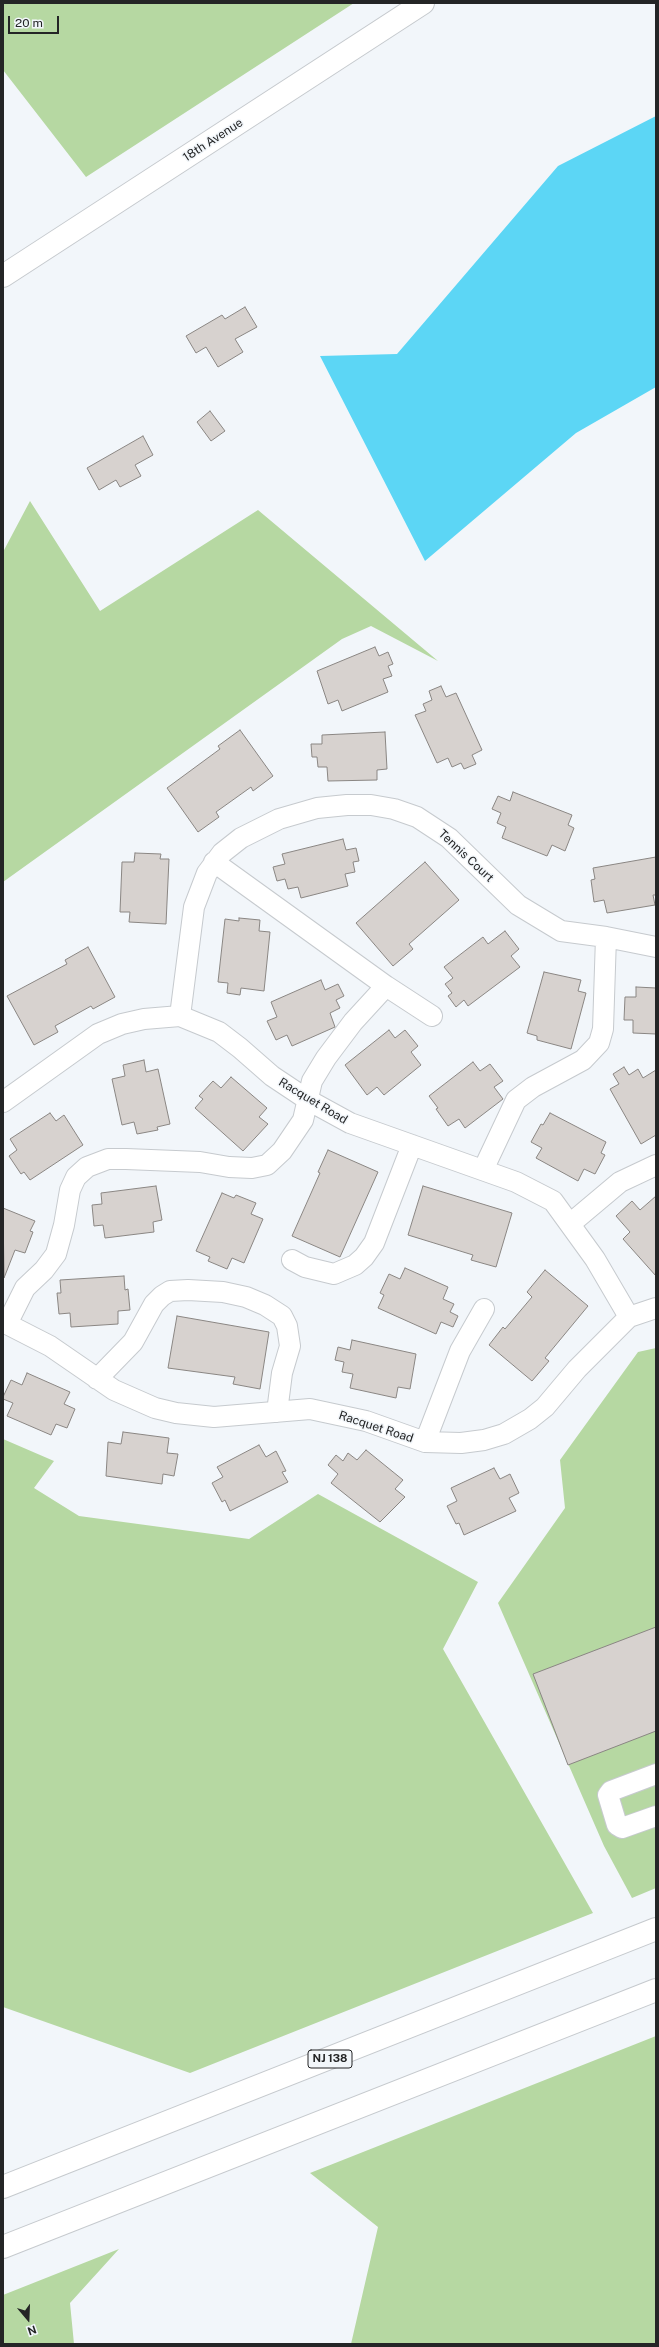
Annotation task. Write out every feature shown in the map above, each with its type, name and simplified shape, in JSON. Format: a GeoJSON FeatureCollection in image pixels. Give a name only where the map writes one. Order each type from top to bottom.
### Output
{"type":"FeatureCollection","features":[{"type":"Feature","properties":{"kind":"main road","name":"18th Avenue"},"geometry":{"type":"LineString","coordinates":[[3,276],[423,3]]}},
{"type":"Feature","properties":{"kind":"main road","name":"NJ 138"},"geometry":{"type":"LineString","coordinates":[[3,2187],[656,1929]]}},
{"type":"Feature","properties":{"kind":"main road"},"geometry":{"type":"LineString","coordinates":[[3,2247],[656,1990]]}},
{"type":"Feature","properties":{"kind":"street","name":"Tennis Court"},"geometry":{"type":"LineString","coordinates":[[180,1016],[194,907],[199,889],[214,862],[242,838],[279,819],[296,814],[347,805],[370,805],[394,809],[417,817],[449,838],[518,905],[535,917],[561,931],[606,937],[656,947]]}},
{"type":"Feature","properties":{"kind":"street"},"geometry":{"type":"LineString","coordinates":[[214,862],[386,986],[432,1016]]}},
{"type":"Feature","properties":{"kind":"street"},"geometry":{"type":"LineString","coordinates":[[483,1170],[516,1100],[533,1087],[583,1060],[599,1043],[604,1029],[606,937]]}},
{"type":"Feature","properties":{"kind":"street"},"geometry":{"type":"LineString","coordinates":[[5,1323],[25,1288],[44,1270],[56,1254],[64,1226],[70,1190],[76,1177],[86,1167],[108,1159],[200,1162],[229,1168],[252,1168],[267,1165],[282,1151],[297,1131],[303,1120],[312,1081],[326,1058],[353,1022],[386,986]]}},
{"type":"Feature","properties":{"kind":"street","name":"Racquet Road"},"geometry":{"type":"LineString","coordinates":[[3,1102],[98,1034],[122,1024],[144,1019],[180,1016],[219,1032],[272,1076],[308,1100],[350,1123],[516,1182],[553,1201],[595,1259],[629,1317]]}},
{"type":"Feature","properties":{"kind":"street"},"geometry":{"type":"LineString","coordinates":[[292,1260],[305,1267],[334,1274],[355,1265],[364,1258],[374,1243],[412,1145]]}},
{"type":"Feature","properties":{"kind":"street"},"geometry":{"type":"LineString","coordinates":[[570,1224],[620,1182],[656,1165]]}},
{"type":"Feature","properties":{"kind":"street"},"geometry":{"type":"LineString","coordinates":[[97,1379],[133,1342],[154,1304],[162,1296],[170,1292],[188,1290],[223,1292],[265,1305],[282,1316],[288,1326],[290,1346],[282,1373],[277,1412]]}},
{"type":"Feature","properties":{"kind":"street","name":"Racquet Road"},"geometry":{"type":"LineString","coordinates":[[5,1323],[50,1346],[97,1379],[133,1399],[176,1413],[214,1417],[310,1410],[346,1415],[425,1442],[461,1443],[484,1440],[504,1434],[530,1419],[545,1407],[577,1369],[629,1317],[656,1308]]}},
{"type":"Feature","properties":{"kind":"street"},"geometry":{"type":"LineString","coordinates":[[425,1442],[460,1351],[484,1309]]}},
{"type":"Feature","properties":{"kind":"street"},"geometry":{"type":"LineString","coordinates":[[656,1774],[611,1790],[608,1795],[617,1825],[622,1828],[656,1816]]}},
{"type":"Feature","properties":{"kind":"green space"},"geometry":{"type":"Polygon","coordinates":[[[3,3],[354,3],[86,177],[3,70],[3,3]]]}},
{"type":"Feature","properties":{"kind":"green space"},"geometry":{"type":"Polygon","coordinates":[[[30,501],[100,611],[258,510],[438,661],[371,626],[342,639],[3,882],[3,552],[30,501]]]}},
{"type":"Feature","properties":{"kind":"green space"},"geometry":{"type":"Polygon","coordinates":[[[656,1348],[656,1888],[632,1898],[604,1846],[498,1603],[565,1508],[560,1460],[638,1352],[656,1348]]]}},
{"type":"Feature","properties":{"kind":"green space"},"geometry":{"type":"Polygon","coordinates":[[[3,1439],[54,1461],[34,1488],[79,1516],[249,1539],[318,1494],[478,1582],[443,1649],[593,1913],[190,2073],[3,2007],[3,1439]]]}},
{"type":"Feature","properties":{"kind":"green space"},"geometry":{"type":"Polygon","coordinates":[[[656,2036],[656,2344],[351,2344],[378,2227],[310,2173],[656,2036]]]}},
{"type":"Feature","properties":{"kind":"green space"},"geometry":{"type":"Polygon","coordinates":[[[119,2249],[70,2303],[74,2344],[3,2344],[3,2295],[119,2249]]]}},
{"type":"Feature","properties":{"kind":"water"},"geometry":{"type":"Polygon","coordinates":[[[656,116],[656,387],[576,433],[425,561],[320,356],[397,354],[558,166],[656,116]]]}},
{"type":"Feature","properties":{"kind":"building"},"geometry":{"type":"Polygon","coordinates":[[[245,307],[257,327],[235,339],[243,352],[218,367],[206,347],[196,353],[186,336],[222,315],[225,319],[245,307]]]}},
{"type":"Feature","properties":{"kind":"building"},"geometry":{"type":"Polygon","coordinates":[[[210,411],[225,431],[211,441],[197,422],[210,411]]]}},
{"type":"Feature","properties":{"kind":"building"},"geometry":{"type":"Polygon","coordinates":[[[143,436],[153,455],[135,465],[141,476],[120,487],[116,480],[99,490],[87,468],[143,436]]]}},
{"type":"Feature","properties":{"kind":"building"},"geometry":{"type":"Polygon","coordinates":[[[375,647],[379,656],[388,652],[393,664],[388,666],[392,676],[383,679],[388,692],[342,711],[338,700],[328,704],[317,671],[375,647]]]}},
{"type":"Feature","properties":{"kind":"building"},"geometry":{"type":"Polygon","coordinates":[[[441,686],[446,697],[456,693],[482,750],[472,755],[476,764],[464,769],[461,763],[452,767],[448,758],[437,763],[415,715],[426,711],[423,704],[432,700],[429,691],[441,686]]]}},
{"type":"Feature","properties":{"kind":"building"},"geometry":{"type":"Polygon","coordinates":[[[240,730],[273,776],[253,791],[251,787],[216,812],[219,817],[198,832],[167,788],[220,749],[218,746],[240,730]]]}},
{"type":"Feature","properties":{"kind":"building"},"geometry":{"type":"Polygon","coordinates":[[[385,732],[387,769],[377,770],[377,780],[328,781],[327,767],[318,767],[317,757],[312,757],[311,744],[322,744],[322,735],[385,732]]]}},
{"type":"Feature","properties":{"kind":"building"},"geometry":{"type":"Polygon","coordinates":[[[513,792],[572,815],[568,825],[574,828],[565,851],[552,845],[547,856],[502,838],[506,827],[497,823],[501,813],[492,809],[498,796],[510,801],[513,792]]]}},
{"type":"Feature","properties":{"kind":"building"},"geometry":{"type":"Polygon","coordinates":[[[343,839],[346,850],[356,848],[359,861],[353,862],[355,872],[345,874],[348,886],[301,898],[298,887],[288,889],[285,879],[277,881],[273,867],[285,864],[282,854],[343,839]]]}},
{"type":"Feature","properties":{"kind":"building"},"geometry":{"type":"Polygon","coordinates":[[[135,853],[161,854],[160,859],[169,859],[166,924],[129,922],[130,912],[120,912],[122,862],[134,862],[135,853]]]}},
{"type":"Feature","properties":{"kind":"building"},"geometry":{"type":"Polygon","coordinates":[[[656,857],[656,895],[653,895],[655,905],[607,913],[604,900],[594,902],[591,880],[595,879],[593,868],[656,857]]]}},
{"type":"Feature","properties":{"kind":"building"},"geometry":{"type":"Polygon","coordinates":[[[425,862],[459,900],[409,944],[413,949],[393,966],[356,923],[425,862]]]}},
{"type":"Feature","properties":{"kind":"building"},"geometry":{"type":"Polygon","coordinates":[[[239,918],[260,920],[259,931],[270,932],[264,991],[241,988],[240,995],[227,993],[228,983],[218,982],[225,919],[239,921],[239,918]]]}},
{"type":"Feature","properties":{"kind":"building"},"geometry":{"type":"Polygon","coordinates":[[[505,931],[519,949],[511,956],[520,967],[468,1006],[464,1000],[456,1007],[448,996],[452,993],[445,984],[453,978],[444,967],[483,937],[488,944],[505,931]]]}},
{"type":"Feature","properties":{"kind":"building"},"geometry":{"type":"Polygon","coordinates":[[[88,947],[115,997],[93,1009],[91,1006],[55,1026],[58,1032],[34,1045],[7,996],[67,964],[65,960],[88,947]]]}},
{"type":"Feature","properties":{"kind":"building"},"geometry":{"type":"Polygon","coordinates":[[[544,972],[581,980],[578,991],[586,993],[571,1049],[537,1040],[537,1036],[527,1033],[544,972]]]}},
{"type":"Feature","properties":{"kind":"building"},"geometry":{"type":"Polygon","coordinates":[[[321,980],[325,990],[338,984],[344,996],[336,1000],[340,1008],[330,1013],[335,1027],[292,1046],[287,1035],[276,1040],[267,1021],[277,1017],[271,1002],[321,980]]]}},
{"type":"Feature","properties":{"kind":"building"},"geometry":{"type":"Polygon","coordinates":[[[636,987],[656,988],[656,1034],[633,1033],[633,1020],[624,1020],[625,997],[636,997],[636,987]]]}},
{"type":"Feature","properties":{"kind":"building"},"geometry":{"type":"Polygon","coordinates":[[[389,1030],[395,1038],[405,1030],[418,1046],[411,1052],[421,1065],[384,1095],[377,1087],[367,1095],[345,1065],[389,1030]]]}},
{"type":"Feature","properties":{"kind":"building"},"geometry":{"type":"Polygon","coordinates":[[[144,1060],[146,1072],[158,1069],[170,1124],[157,1127],[158,1130],[137,1134],[134,1122],[122,1125],[112,1079],[125,1076],[123,1065],[144,1060]]]}},
{"type":"Feature","properties":{"kind":"building"},"geometry":{"type":"Polygon","coordinates":[[[473,1062],[480,1071],[490,1064],[503,1081],[494,1087],[503,1099],[465,1128],[459,1119],[448,1126],[429,1096],[473,1062]]]}},
{"type":"Feature","properties":{"kind":"building"},"geometry":{"type":"Polygon","coordinates":[[[624,1067],[629,1075],[638,1069],[643,1078],[656,1070],[656,1135],[641,1144],[610,1089],[619,1084],[613,1074],[624,1067]]]}},
{"type":"Feature","properties":{"kind":"building"},"geometry":{"type":"Polygon","coordinates":[[[231,1077],[267,1108],[259,1117],[268,1124],[243,1151],[195,1108],[203,1099],[199,1096],[213,1081],[221,1088],[231,1077]]]}},
{"type":"Feature","properties":{"kind":"building"},"geometry":{"type":"Polygon","coordinates":[[[50,1113],[56,1121],[64,1115],[83,1145],[30,1180],[24,1172],[21,1174],[9,1156],[17,1150],[10,1139],[50,1113]]]}},
{"type":"Feature","properties":{"kind":"building"},"geometry":{"type":"Polygon","coordinates":[[[550,1113],[606,1142],[601,1153],[605,1155],[595,1174],[584,1169],[578,1181],[536,1158],[542,1148],[531,1142],[541,1124],[543,1125],[550,1113]]]}},
{"type":"Feature","properties":{"kind":"building"},"geometry":{"type":"Polygon","coordinates":[[[328,1150],[378,1172],[340,1257],[292,1236],[320,1173],[318,1172],[328,1150]]]}},
{"type":"Feature","properties":{"kind":"building"},"geometry":{"type":"Polygon","coordinates":[[[156,1186],[162,1220],[153,1222],[154,1232],[105,1238],[103,1225],[94,1226],[92,1205],[102,1204],[101,1193],[156,1186]]]}},
{"type":"Feature","properties":{"kind":"building"},"geometry":{"type":"Polygon","coordinates":[[[423,1186],[512,1213],[496,1267],[471,1260],[473,1255],[408,1235],[423,1186]]]}},
{"type":"Feature","properties":{"kind":"building"},"geometry":{"type":"Polygon","coordinates":[[[222,1193],[234,1198],[236,1195],[256,1203],[251,1214],[263,1219],[244,1263],[232,1258],[227,1269],[208,1261],[210,1257],[196,1251],[222,1193]]]}},
{"type":"Feature","properties":{"kind":"building"},"geometry":{"type":"Polygon","coordinates":[[[656,1196],[656,1276],[623,1239],[630,1232],[616,1216],[632,1201],[640,1210],[656,1196]]]}},
{"type":"Feature","properties":{"kind":"building"},"geometry":{"type":"Polygon","coordinates":[[[3,1208],[35,1221],[30,1231],[33,1232],[25,1253],[15,1250],[4,1278],[3,1208]]]}},
{"type":"Feature","properties":{"kind":"building"},"geometry":{"type":"Polygon","coordinates":[[[405,1268],[448,1287],[443,1299],[454,1304],[450,1312],[458,1316],[453,1327],[441,1322],[436,1334],[378,1308],[384,1295],[380,1293],[389,1274],[400,1279],[405,1268]]]}},
{"type":"Feature","properties":{"kind":"building"},"geometry":{"type":"Polygon","coordinates":[[[545,1270],[588,1306],[545,1358],[549,1361],[532,1381],[489,1345],[503,1327],[505,1329],[532,1297],[527,1292],[545,1270]]]}},
{"type":"Feature","properties":{"kind":"building"},"geometry":{"type":"Polygon","coordinates":[[[124,1276],[125,1290],[128,1289],[130,1310],[118,1311],[118,1324],[71,1327],[70,1313],[59,1314],[57,1293],[61,1293],[60,1280],[124,1276]]]}},
{"type":"Feature","properties":{"kind":"building"},"geometry":{"type":"Polygon","coordinates":[[[177,1316],[269,1332],[260,1389],[233,1384],[235,1377],[168,1368],[177,1316]]]}},
{"type":"Feature","properties":{"kind":"building"},"geometry":{"type":"Polygon","coordinates":[[[352,1340],[416,1354],[410,1389],[398,1387],[396,1398],[350,1388],[353,1374],[342,1372],[344,1362],[335,1360],[338,1347],[350,1350],[352,1340]]]}},
{"type":"Feature","properties":{"kind":"building"},"geometry":{"type":"Polygon","coordinates":[[[27,1373],[70,1392],[64,1404],[75,1409],[67,1428],[56,1424],[51,1435],[7,1416],[13,1403],[3,1399],[3,1397],[11,1380],[22,1385],[27,1373]]]}},
{"type":"Feature","properties":{"kind":"building"},"geometry":{"type":"Polygon","coordinates":[[[123,1432],[169,1438],[167,1453],[178,1454],[174,1476],[163,1474],[162,1484],[106,1476],[108,1442],[121,1444],[123,1432]]]}},
{"type":"Feature","properties":{"kind":"building"},"geometry":{"type":"Polygon","coordinates":[[[259,1445],[266,1457],[276,1451],[286,1471],[282,1472],[288,1482],[230,1511],[225,1500],[222,1502],[212,1483],[223,1477],[217,1467],[259,1445]]]}},
{"type":"Feature","properties":{"kind":"building"},"geometry":{"type":"Polygon","coordinates":[[[366,1450],[403,1480],[395,1489],[405,1497],[380,1522],[331,1483],[338,1474],[328,1465],[336,1455],[343,1461],[348,1453],[357,1460],[366,1450]]]}},
{"type":"Feature","properties":{"kind":"building"},"geometry":{"type":"Polygon","coordinates":[[[494,1468],[500,1479],[510,1474],[519,1493],[509,1498],[516,1511],[464,1535],[459,1523],[456,1524],[447,1506],[457,1501],[451,1488],[494,1468]]]}},
{"type":"Feature","properties":{"kind":"building"},"geometry":{"type":"Polygon","coordinates":[[[656,1627],[656,1731],[568,1765],[533,1674],[656,1627]]]}}]}
